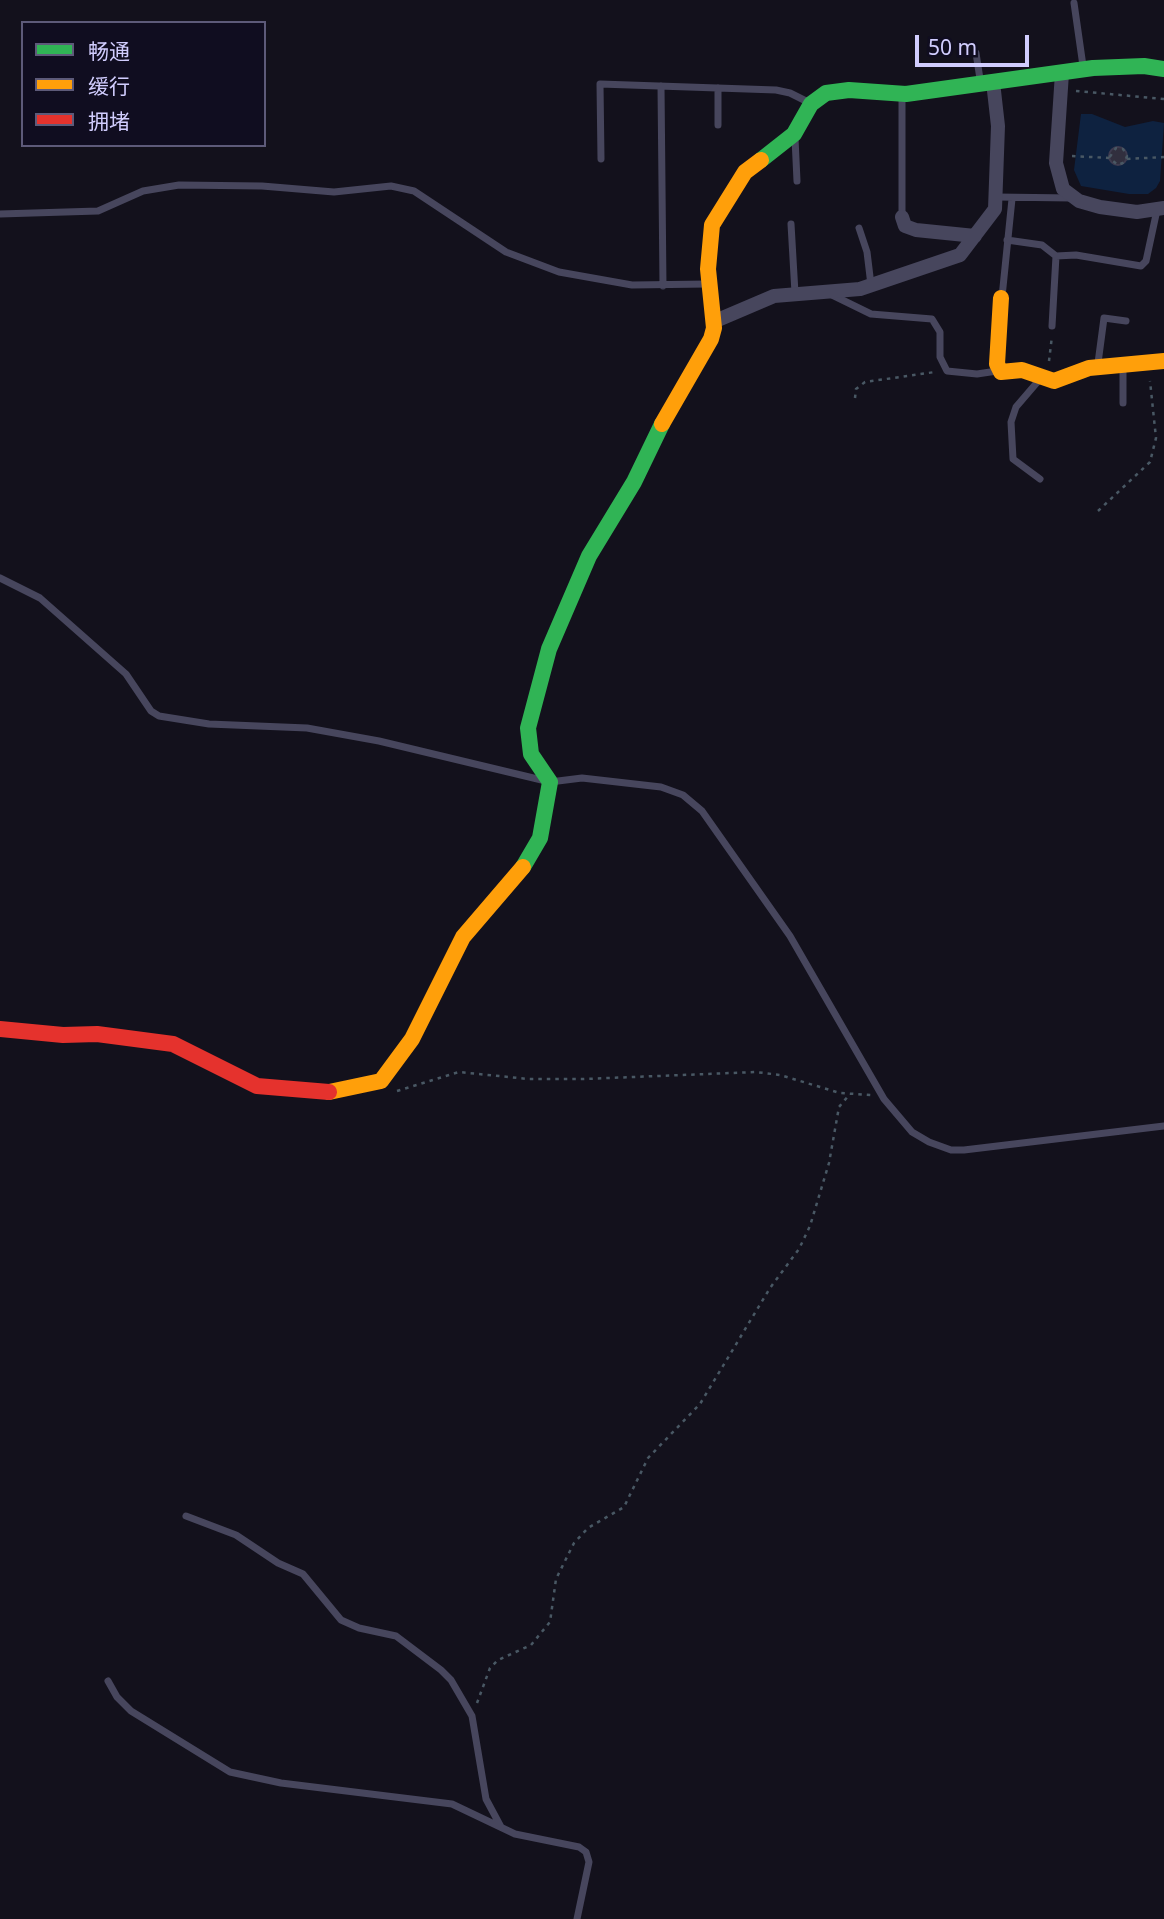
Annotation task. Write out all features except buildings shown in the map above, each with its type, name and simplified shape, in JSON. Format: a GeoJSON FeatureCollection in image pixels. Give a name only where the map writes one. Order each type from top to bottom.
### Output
{"type":"FeatureCollection","features":[{"type":"Feature","properties":{"kind":"street"},"geometry":{"type":"LineString","coordinates":[[0,1029],[71,1035],[97,1034],[173,1044],[257,1086],[327,1092],[381,1081],[412,1039],[463,937],[525,868],[540,838],[550,782],[531,754],[528,728],[554,636],[589,556],[630,489],[663,422],[711,339],[713,321],[708,284],[709,238],[716,219],[745,172],[794,134],[818,96],[835,91],[902,94],[1084,70],[1144,66],[1164,69]]}},
{"type":"Feature","properties":{"kind":"street"},"geometry":{"type":"LineString","coordinates":[[1062,73],[1056,170],[1063,189],[1072,198],[1100,207],[1129,212],[1160,209]]}},
{"type":"Feature","properties":{"kind":"street"},"geometry":{"type":"LineString","coordinates":[[713,321],[757,300],[794,293],[872,286],[952,259],[967,248],[992,215],[996,197],[998,127],[987,83]]}},
{"type":"Feature","properties":{"kind":"street"},"geometry":{"type":"LineString","coordinates":[[902,217],[905,226],[916,230],[975,236]]}},
{"type":"Feature","properties":{"kind":"street"},"geometry":{"type":"LineString","coordinates":[[1002,298],[998,370],[1022,370],[1044,379],[1062,379],[1098,368],[1157,362]]}},
{"type":"Feature","properties":{"kind":"lane"},"geometry":{"type":"LineString","coordinates":[[1074,3],[1084,70]]}},
{"type":"Feature","properties":{"kind":"lane"},"geometry":{"type":"LineString","coordinates":[[976,53],[987,83]]}},
{"type":"Feature","properties":{"kind":"lane"},"geometry":{"type":"LineString","coordinates":[[601,159],[600,84],[776,90],[801,97],[811,104]]}},
{"type":"Feature","properties":{"kind":"lane"},"geometry":{"type":"LineString","coordinates":[[661,86],[663,286]]}},
{"type":"Feature","properties":{"kind":"lane"},"geometry":{"type":"LineString","coordinates":[[718,88],[718,125]]}},
{"type":"Feature","properties":{"kind":"lane"},"geometry":{"type":"LineString","coordinates":[[902,94],[902,217]]}},
{"type":"Feature","properties":{"kind":"lane"},"geometry":{"type":"LineString","coordinates":[[794,134],[797,181]]}},
{"type":"Feature","properties":{"kind":"lane"},"geometry":{"type":"LineString","coordinates":[[0,214],[98,211],[143,191],[179,185],[262,186],[326,192],[391,186],[414,191],[506,252],[559,272],[615,283],[663,286],[708,284]]}},
{"type":"Feature","properties":{"kind":"lane"},"geometry":{"type":"LineString","coordinates":[[996,197],[1072,198]]}},
{"type":"Feature","properties":{"kind":"lane"},"geometry":{"type":"LineString","coordinates":[[1002,298],[1012,199]]}},
{"type":"Feature","properties":{"kind":"lane"},"geometry":{"type":"LineString","coordinates":[[1007,240],[1042,245],[1056,256],[1070,254],[1144,264],[1160,209]]}},
{"type":"Feature","properties":{"kind":"lane"},"geometry":{"type":"LineString","coordinates":[[791,224],[794,293]]}},
{"type":"Feature","properties":{"kind":"lane"},"geometry":{"type":"LineString","coordinates":[[859,228],[867,251],[872,286]]}},
{"type":"Feature","properties":{"kind":"lane"},"geometry":{"type":"LineString","coordinates":[[1052,326],[1056,256]]}},
{"type":"Feature","properties":{"kind":"lane"},"geometry":{"type":"LineString","coordinates":[[825,291],[871,314],[932,319],[940,332],[939,351],[947,371],[969,374],[998,370]]}},
{"type":"Feature","properties":{"kind":"lane"},"geometry":{"type":"LineString","coordinates":[[1098,368],[1104,318],[1126,321]]}},
{"type":"Feature","properties":{"kind":"lane"},"geometry":{"type":"LineString","coordinates":[[1123,365],[1123,403]]}},
{"type":"Feature","properties":{"kind":"lane"},"geometry":{"type":"LineString","coordinates":[[1040,479],[1013,459],[1011,422],[1019,402],[1044,379]]}},
{"type":"Feature","properties":{"kind":"lane"},"geometry":{"type":"LineString","coordinates":[[0,578],[40,598],[126,674],[151,710],[159,716],[209,724],[333,732],[550,782],[582,778],[648,785],[671,790],[692,801],[713,825],[802,955],[884,1099],[912,1132],[951,1150],[1164,1126]]}},
{"type":"Feature","properties":{"kind":"lane"},"geometry":{"type":"LineString","coordinates":[[186,1516],[236,1535],[278,1563],[303,1574],[341,1620],[406,1641],[450,1680],[472,1716],[486,1799],[492,1814],[504,1830]]}},
{"type":"Feature","properties":{"kind":"lane"},"geometry":{"type":"LineString","coordinates":[[108,1681],[117,1697],[131,1711],[230,1772],[281,1783],[452,1804],[464,1807],[504,1830],[579,1847],[586,1852],[589,1862],[577,1919]]}},
{"type":"Feature","properties":{"kind":"path"},"geometry":{"type":"LineString","coordinates":[[1075,94],[1075,91],[1164,99]]}},
{"type":"Feature","properties":{"kind":"path"},"geometry":{"type":"LineString","coordinates":[[1109,158],[1112,150],[1119,147],[1125,150],[1127,159]]}},
{"type":"Feature","properties":{"kind":"path"},"geometry":{"type":"LineString","coordinates":[[1075,157],[1109,158],[1118,165],[1127,159],[1163,157]]}},
{"type":"Feature","properties":{"kind":"path"},"geometry":{"type":"LineString","coordinates":[[1044,379],[1052,326]]}},
{"type":"Feature","properties":{"kind":"path"},"geometry":{"type":"LineString","coordinates":[[1098,511],[1150,461],[1154,452],[1157,362]]}},
{"type":"Feature","properties":{"kind":"path"},"geometry":{"type":"LineString","coordinates":[[855,398],[856,389],[865,382],[931,373],[944,367]]}},
{"type":"Feature","properties":{"kind":"path"},"geometry":{"type":"LineString","coordinates":[[392,1093],[459,1072],[528,1079],[584,1079],[756,1072],[780,1075],[849,1095],[884,1099]]}},
{"type":"Feature","properties":{"kind":"path"},"geometry":{"type":"LineString","coordinates":[[472,1716],[490,1668],[498,1660],[531,1645],[550,1622],[556,1579],[567,1552],[588,1528],[624,1507],[648,1458],[700,1404],[770,1288],[800,1249],[810,1226],[829,1163],[839,1107],[849,1095]]}},
{"type":"Feature","properties":{"kind":"water"},"geometry":{"type":"Polygon","coordinates":[[[1081,114],[1092,114],[1125,127],[1153,121],[1164,123],[1160,181],[1156,188],[1148,194],[1129,194],[1081,186],[1074,170],[1081,114]]]}},
{"type":"Feature","properties":{"kind":"traffic: fast"},"geometry":{"type":"LineString","coordinates":[[761,160],[794,134],[811,104],[826,93],[849,90],[906,94],[1093,68],[1144,66],[1164,69]]}},
{"type":"Feature","properties":{"kind":"traffic: fast"},"geometry":{"type":"LineString","coordinates":[[523,867],[540,838],[550,782],[531,754],[528,728],[549,649],[589,556],[634,482],[662,424]]}},
{"type":"Feature","properties":{"kind":"traffic: slow"},"geometry":{"type":"LineString","coordinates":[[662,424],[711,339],[714,328],[708,269],[712,225],[745,172],[761,160]]}},
{"type":"Feature","properties":{"kind":"traffic: slow"},"geometry":{"type":"LineString","coordinates":[[1001,298],[997,364],[1001,372],[1022,370],[1054,381],[1089,368],[1164,361]]}},
{"type":"Feature","properties":{"kind":"traffic: slow"},"geometry":{"type":"LineString","coordinates":[[329,1092],[381,1081],[412,1039],[463,937],[523,867]]}},
{"type":"Feature","properties":{"kind":"traffic: jam"},"geometry":{"type":"LineString","coordinates":[[0,1029],[63,1035],[97,1034],[173,1044],[257,1086],[329,1092]]}}]}
